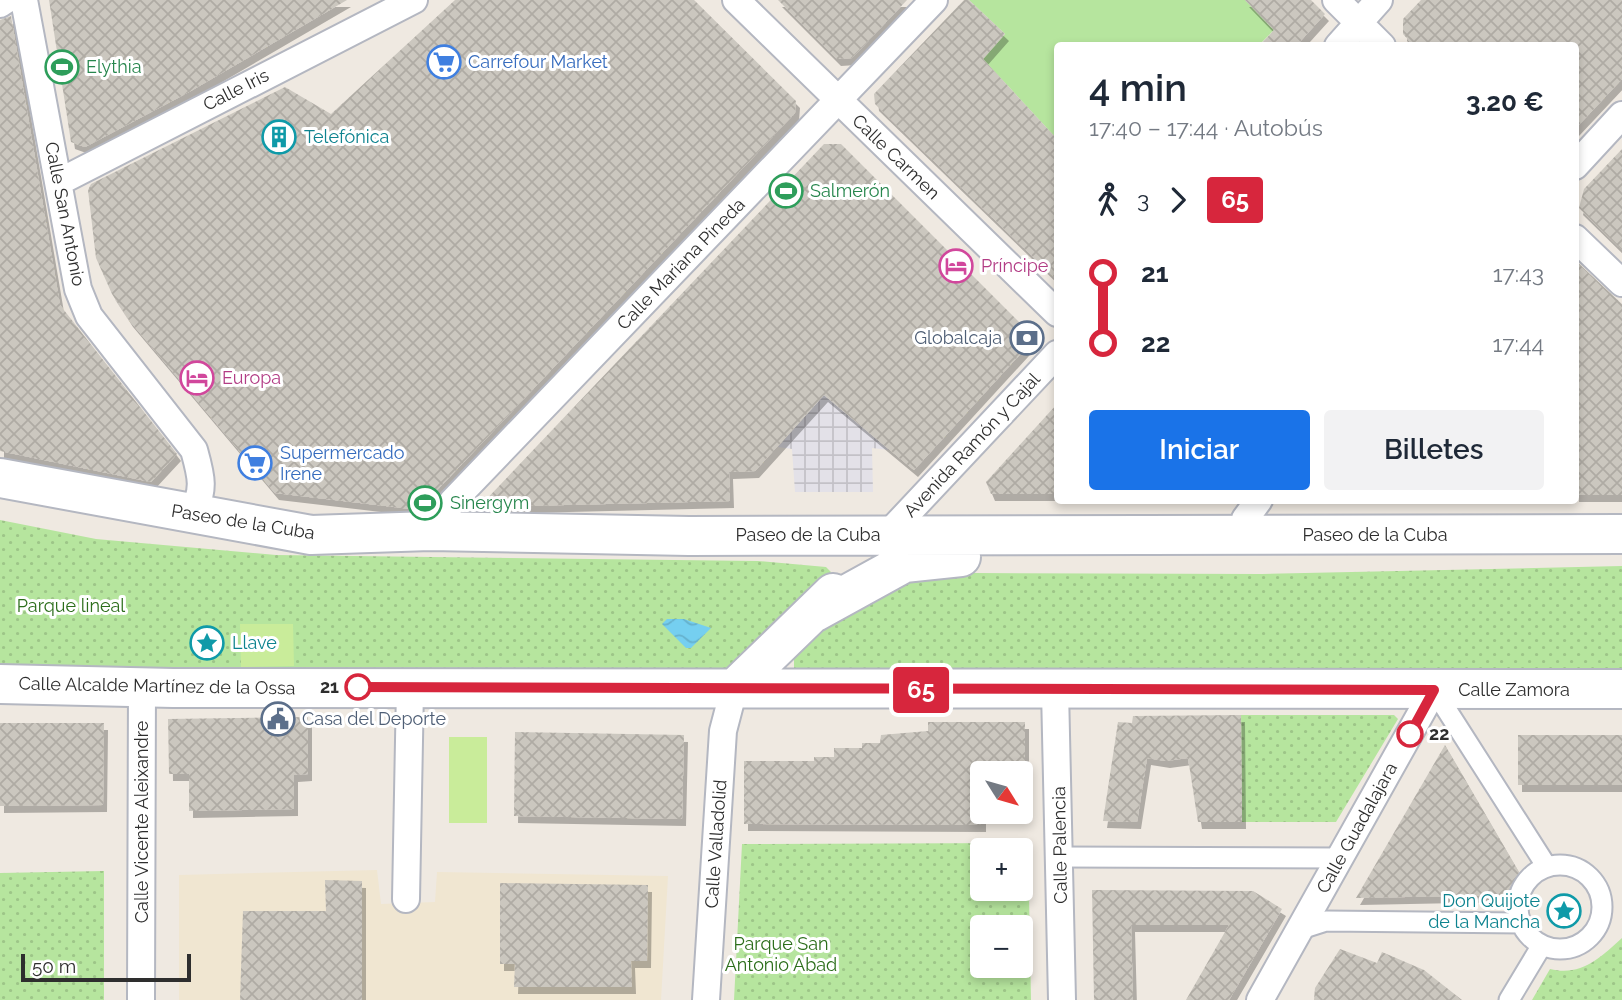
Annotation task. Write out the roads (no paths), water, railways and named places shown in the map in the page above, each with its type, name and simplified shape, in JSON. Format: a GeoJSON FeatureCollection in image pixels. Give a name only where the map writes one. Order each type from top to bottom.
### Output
{"type":"FeatureCollection","features":[{"type":"Feature","properties":{"kind":"main road","name":"Paseo de la Cuba"},"geometry":{"type":"LineString","coordinates":[[0,478],[311,535],[430,531],[887,535],[1250,510],[1622,534]]}},
{"type":"Feature","properties":{"kind":"main road"},"geometry":{"type":"LineString","coordinates":[[815,612],[904,563],[980,556],[1205,555],[1250,510]]}},
{"type":"Feature","properties":{"kind":"main road"},"geometry":{"type":"LineString","coordinates":[[734,689],[815,612],[887,535]]}},
{"type":"Feature","properties":{"kind":"main road","name":"Calle Alcalde Martínez de la Ossa"},"geometry":{"type":"LineString","coordinates":[[0,684],[142,685],[173,688],[734,689]]}},
{"type":"Feature","properties":{"kind":"main road","name":"Calle Zamora"},"geometry":{"type":"LineString","coordinates":[[734,689],[1622,690]]}},
{"type":"Feature","properties":{"kind":"street"},"geometry":{"type":"LineString","coordinates":[[0,4],[6,0]]}},
{"type":"Feature","properties":{"kind":"street","name":"Calle San Antonio"},"geometry":{"type":"LineString","coordinates":[[24,0],[78,289],[89,316],[194,450],[202,476],[201,498],[191,514]]}},
{"type":"Feature","properties":{"kind":"street","name":"Calle Iris"},"geometry":{"type":"LineString","coordinates":[[60,182],[414,0]]}},
{"type":"Feature","properties":{"kind":"street","name":"Calle Carmen"},"geometry":{"type":"LineString","coordinates":[[736,0],[1054,310]]}},
{"type":"Feature","properties":{"kind":"street","name":"Calle Mariana Pineda"},"geometry":{"type":"LineString","coordinates":[[430,531],[453,500],[934,0]]}},
{"type":"Feature","properties":{"kind":"street"},"geometry":{"type":"LineString","coordinates":[[1336,0],[1378,42]]}},
{"type":"Feature","properties":{"kind":"street"},"geometry":{"type":"LineString","coordinates":[[1342,42],[1379,0]]}},
{"type":"Feature","properties":{"kind":"street"},"geometry":{"type":"LineString","coordinates":[[1579,162],[1622,115]]}},
{"type":"Feature","properties":{"kind":"street"},"geometry":{"type":"LineString","coordinates":[[1579,242],[1622,283]]}},
{"type":"Feature","properties":{"kind":"street","name":"Avenida Ramón y Cajal"},"geometry":{"type":"LineString","coordinates":[[887,535],[1054,357]]}},
{"type":"Feature","properties":{"kind":"street","name":"Calle Vicente Aleixandre"},"geometry":{"type":"LineString","coordinates":[[141,1000],[142,685]]}},
{"type":"Feature","properties":{"kind":"street"},"geometry":{"type":"LineString","coordinates":[[407,899],[410,688]]}},
{"type":"Feature","properties":{"kind":"street","name":"Calle Valladolid"},"geometry":{"type":"LineString","coordinates":[[706,1000],[723,731],[734,689]]}},
{"type":"Feature","properties":{"kind":"street","name":"Calle Palencia"},"geometry":{"type":"LineString","coordinates":[[1055,690],[1061,857],[1062,1000]]}},
{"type":"Feature","properties":{"kind":"street"},"geometry":{"type":"LineString","coordinates":[[1434,690],[1547,867]]}},
{"type":"Feature","properties":{"kind":"street","name":"Calle Guadalajara"},"geometry":{"type":"LineString","coordinates":[[1260,1000],[1434,690]]}},
{"type":"Feature","properties":{"kind":"street"},"geometry":{"type":"LineString","coordinates":[[1061,857],[1340,858]]}},
{"type":"Feature","properties":{"kind":"street"},"geometry":{"type":"LineString","coordinates":[[1547,867],[1574,867],[1595,883],[1612,910],[1585,942],[1571,948],[1556,949],[1542,946],[1530,936],[1521,923],[1518,910],[1525,884],[1547,867]]}},
{"type":"Feature","properties":{"kind":"street","name":"Calle Guadalajara"},"geometry":{"type":"LineString","coordinates":[[1300,929],[1326,922],[1521,923]]}},
{"type":"Feature","properties":{"kind":"street"},"geometry":{"type":"LineString","coordinates":[[1509,1000],[1542,946]]}},
{"type":"Feature","properties":{"kind":"water"},"geometry":{"type":"Polygon","coordinates":[[[667,619],[684,619],[711,628],[691,648],[686,648],[662,624],[667,619]]]}},
{"type":"Feature","properties":{"kind":"place","name":"Carrefour Market"},"geometry":{"type":"Point","coordinates":[444,62]}},
{"type":"Feature","properties":{"kind":"place","name":"Elythia"},"geometry":{"type":"Point","coordinates":[62,67]}},
{"type":"Feature","properties":{"kind":"place","name":"Telefónica"},"geometry":{"type":"Point","coordinates":[279,137]}},
{"type":"Feature","properties":{"kind":"place","name":"Salmerón"},"geometry":{"type":"Point","coordinates":[786,191]}},
{"type":"Feature","properties":{"kind":"place","name":"Príncipe"},"geometry":{"type":"Point","coordinates":[956,266]}},
{"type":"Feature","properties":{"kind":"place","name":"Globalcaja"},"geometry":{"type":"Point","coordinates":[1027,338]}},
{"type":"Feature","properties":{"kind":"place","name":"Europa"},"geometry":{"type":"Point","coordinates":[197,378]}},
{"type":"Feature","properties":{"kind":"place","name":"Supermercado Irene"},"geometry":{"type":"Point","coordinates":[255,463]}},
{"type":"Feature","properties":{"kind":"place","name":"Sinergym"},"geometry":{"type":"Point","coordinates":[425,503]}},
{"type":"Feature","properties":{"kind":"place","name":"Llave"},"geometry":{"type":"Point","coordinates":[207,643]}},
{"type":"Feature","properties":{"kind":"place","name":"21"},"geometry":{"type":"Point","coordinates":[358,687]}},
{"type":"Feature","properties":{"kind":"place","name":"Casa del Deporte"},"geometry":{"type":"Point","coordinates":[278,719]}},
{"type":"Feature","properties":{"kind":"place","name":"22"},"geometry":{"type":"Point","coordinates":[1410,734]}},
{"type":"Feature","properties":{"kind":"place","name":"Don Quijote de la Mancha"},"geometry":{"type":"Point","coordinates":[1564,911]}},
{"type":"Feature","properties":{"kind":"park label","name":"Parque lineal"},"geometry":{"type":"Point","coordinates":[71,606]}},
{"type":"Feature","properties":{"kind":"park label","name":"Parque San Antonio Abad"},"geometry":{"type":"Point","coordinates":[781,954]}}]}
